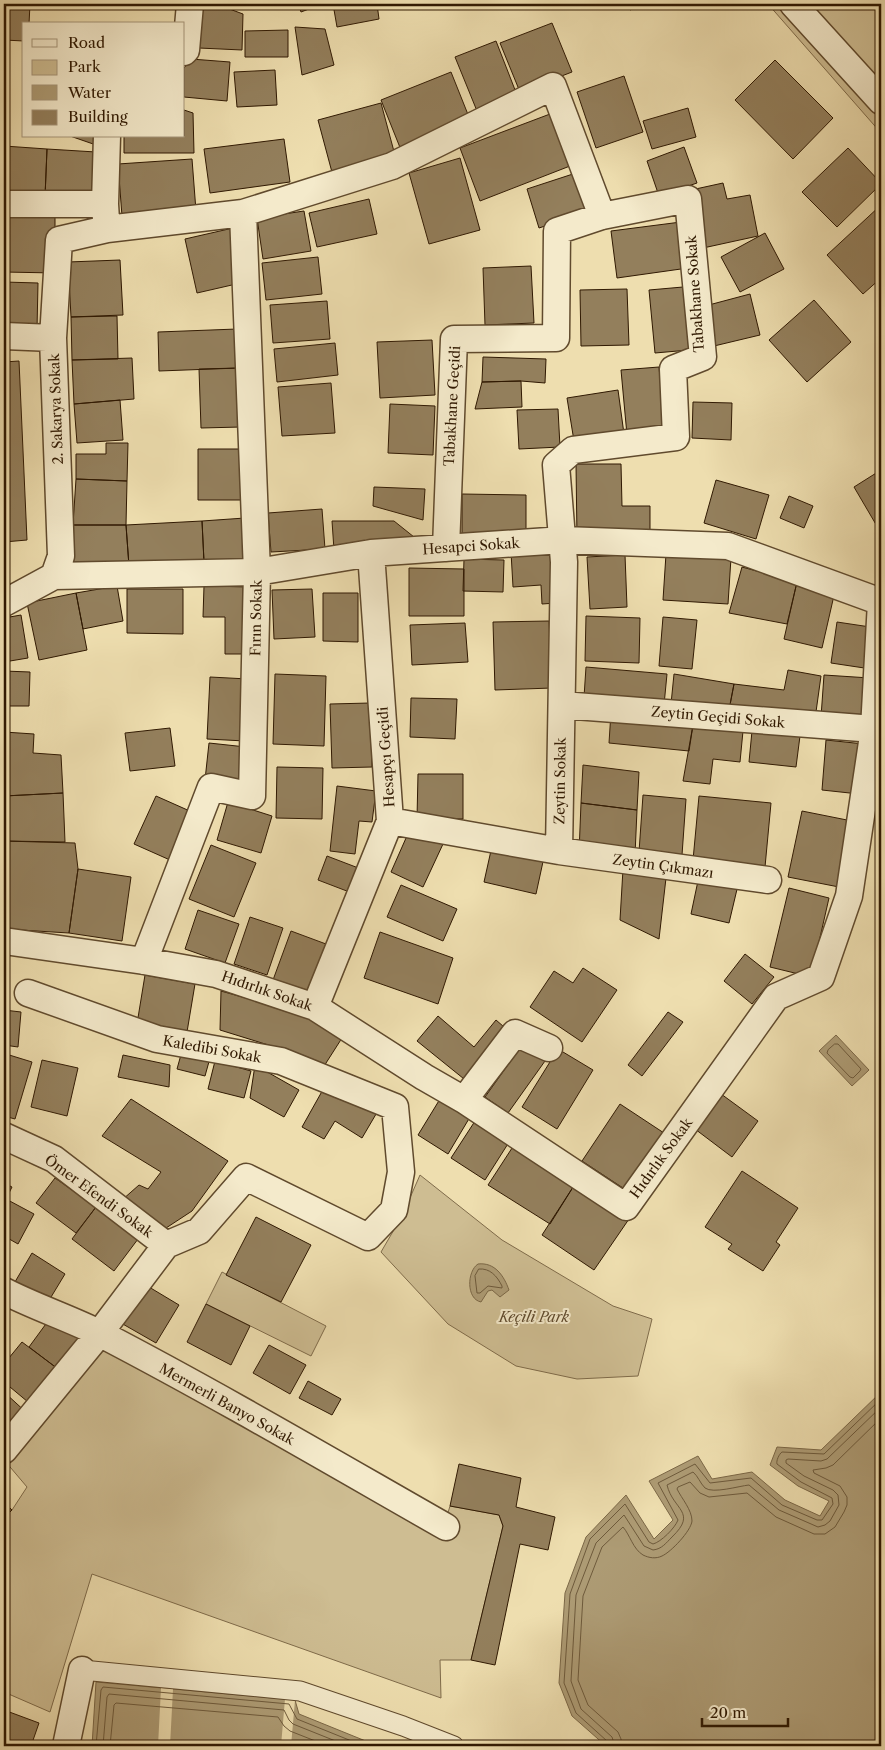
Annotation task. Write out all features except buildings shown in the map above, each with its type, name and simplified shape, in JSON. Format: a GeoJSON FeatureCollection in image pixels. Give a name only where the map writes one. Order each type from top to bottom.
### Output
{"type":"FeatureCollection","features":[{"type":"Feature","properties":{"kind":"street"},"geometry":{"type":"LineString","coordinates":[[185,51],[190,4]]}},
{"type":"Feature","properties":{"kind":"street"},"geometry":{"type":"LineString","coordinates":[[793,4],[881,101]]}},
{"type":"Feature","properties":{"kind":"street"},"geometry":{"type":"LineString","coordinates":[[107,138],[105,204],[107,229],[243,213],[392,166],[553,86],[602,216]]}},
{"type":"Feature","properties":{"kind":"street","name":"Tabakhane Sokak"},"geometry":{"type":"LineString","coordinates":[[563,540],[556,465],[573,450],[676,437],[673,370],[703,357],[688,199],[602,216]]}},
{"type":"Feature","properties":{"kind":"street"},"geometry":{"type":"LineString","coordinates":[[4,204],[105,204]]}},
{"type":"Feature","properties":{"kind":"street","name":"Fırın Sokak"},"geometry":{"type":"LineString","coordinates":[[144,961],[211,787],[252,796],[257,572],[243,213]]}},
{"type":"Feature","properties":{"kind":"street","name":"Tabakhane Geçidi"},"geometry":{"type":"LineString","coordinates":[[446,548],[454,339],[556,338],[556,231],[602,216]]}},
{"type":"Feature","properties":{"kind":"street","name":"2. Sakarya Sokak"},"geometry":{"type":"LineString","coordinates":[[54,576],[61,556],[54,338],[59,240],[107,229]]}},
{"type":"Feature","properties":{"kind":"street"},"geometry":{"type":"LineString","coordinates":[[4,336],[54,338]]}},
{"type":"Feature","properties":{"kind":"street","name":"Hesapci Sokak"},"geometry":{"type":"LineString","coordinates":[[54,576],[257,572],[370,553],[563,540],[728,546],[881,602]]}},
{"type":"Feature","properties":{"kind":"street","name":"Zeytin Sokak"},"geometry":{"type":"LineString","coordinates":[[559,851],[563,540]]}},
{"type":"Feature","properties":{"kind":"street","name":"Hesapçı Geçidi"},"geometry":{"type":"LineString","coordinates":[[315,1007],[390,821],[370,553]]}},
{"type":"Feature","properties":{"kind":"street"},"geometry":{"type":"LineString","coordinates":[[4,603],[54,576]]}},
{"type":"Feature","properties":{"kind":"street","name":"Hıdırlık Sokak"},"geometry":{"type":"LineString","coordinates":[[4,941],[144,961],[216,974],[315,1007],[424,1077],[464,1100],[626,1207],[776,997],[821,978],[849,896],[874,730],[881,602]]}},
{"type":"Feature","properties":{"kind":"street","name":"Zeytin Geçidi Sokak"},"geometry":{"type":"LineString","coordinates":[[562,704],[874,730]]}},
{"type":"Feature","properties":{"kind":"street"},"geometry":{"type":"LineString","coordinates":[[390,821],[559,851]]}},
{"type":"Feature","properties":{"kind":"street","name":"Zeytin Çıkmazı"},"geometry":{"type":"LineString","coordinates":[[559,851],[768,880]]}},
{"type":"Feature","properties":{"kind":"street","name":"Kaledibi Sokak"},"geometry":{"type":"LineString","coordinates":[[28,992],[157,1039],[281,1061],[395,1107]]}},
{"type":"Feature","properties":{"kind":"street"},"geometry":{"type":"LineString","coordinates":[[464,1100],[515,1033],[549,1048]]}},
{"type":"Feature","properties":{"kind":"street"},"geometry":{"type":"LineString","coordinates":[[4,1450],[99,1334],[166,1245],[199,1231],[246,1177],[368,1237],[394,1210],[400,1172],[395,1107],[424,1077]]}},
{"type":"Feature","properties":{"kind":"street","name":"Ömer Efendi Sokak"},"geometry":{"type":"LineString","coordinates":[[4,1136],[54,1159],[166,1245]]}},
{"type":"Feature","properties":{"kind":"street","name":"Mermerli Banyo Sokak"},"geometry":{"type":"LineString","coordinates":[[4,1291],[99,1334],[336,1464],[446,1527]]}},
{"type":"Feature","properties":{"kind":"street"},"geometry":{"type":"LineString","coordinates":[[66,1746],[82,1670],[300,1691],[403,1726],[454,1746]]}},
{"type":"Feature","properties":{"kind":"green space"},"geometry":{"type":"Polygon","coordinates":[[[768,4],[881,4],[881,133],[768,4]]]}},
{"type":"Feature","properties":{"kind":"green space","name":"Keçili Park"},"geometry":{"type":"Polygon","coordinates":[[[420,1175],[502,1240],[613,1306],[652,1319],[638,1376],[577,1379],[516,1366],[448,1324],[381,1252],[402,1216],[420,1175]]]}},
{"type":"Feature","properties":{"kind":"green space"},"geometry":{"type":"Polygon","coordinates":[[[222,1272],[326,1326],[311,1356],[206,1304],[222,1272]]]}},
{"type":"Feature","properties":{"kind":"green space"},"geometry":{"type":"Polygon","coordinates":[[[102,1342],[441,1536],[450,1506],[499,1515],[503,1526],[471,1660],[440,1660],[441,1698],[92,1574],[50,1712],[4,1692],[4,1518],[12,1510],[27,1487],[5,1461],[102,1342]]]}},
{"type":"Feature","properties":{"kind":"water"},"geometry":{"type":"Polygon","coordinates":[[[836,1035],[869,1070],[852,1086],[819,1051],[836,1035]]]}},
{"type":"Feature","properties":{"kind":"water"},"geometry":{"type":"Polygon","coordinates":[[[478,1264],[489,1265],[498,1271],[509,1290],[500,1297],[492,1290],[488,1291],[481,1302],[476,1300],[471,1291],[470,1278],[478,1264]]]}},
{"type":"Feature","properties":{"kind":"water"},"geometry":{"type":"Polygon","coordinates":[[[881,1392],[881,1746],[606,1746],[572,1716],[559,1683],[565,1593],[586,1537],[626,1495],[654,1539],[673,1520],[649,1481],[698,1456],[712,1479],[752,1472],[785,1500],[820,1516],[829,1501],[798,1486],[770,1465],[777,1447],[821,1450],[881,1392]]]}},
{"type":"Feature","properties":{"kind":"water"},"geometry":{"type":"Polygon","coordinates":[[[96,1682],[295,1700],[299,1714],[378,1746],[92,1746],[96,1682]]]}},
{"type":"Feature","properties":{"kind":"pier"},"geometry":{"type":"Polygon","coordinates":[[[161,1688],[173,1689],[170,1746],[158,1746],[161,1688]]]}},
{"type":"Feature","properties":{"kind":"pier"},"geometry":{"type":"Polygon","coordinates":[[[285,1699],[295,1700],[291,1746],[281,1746],[285,1699]]]}}]}
